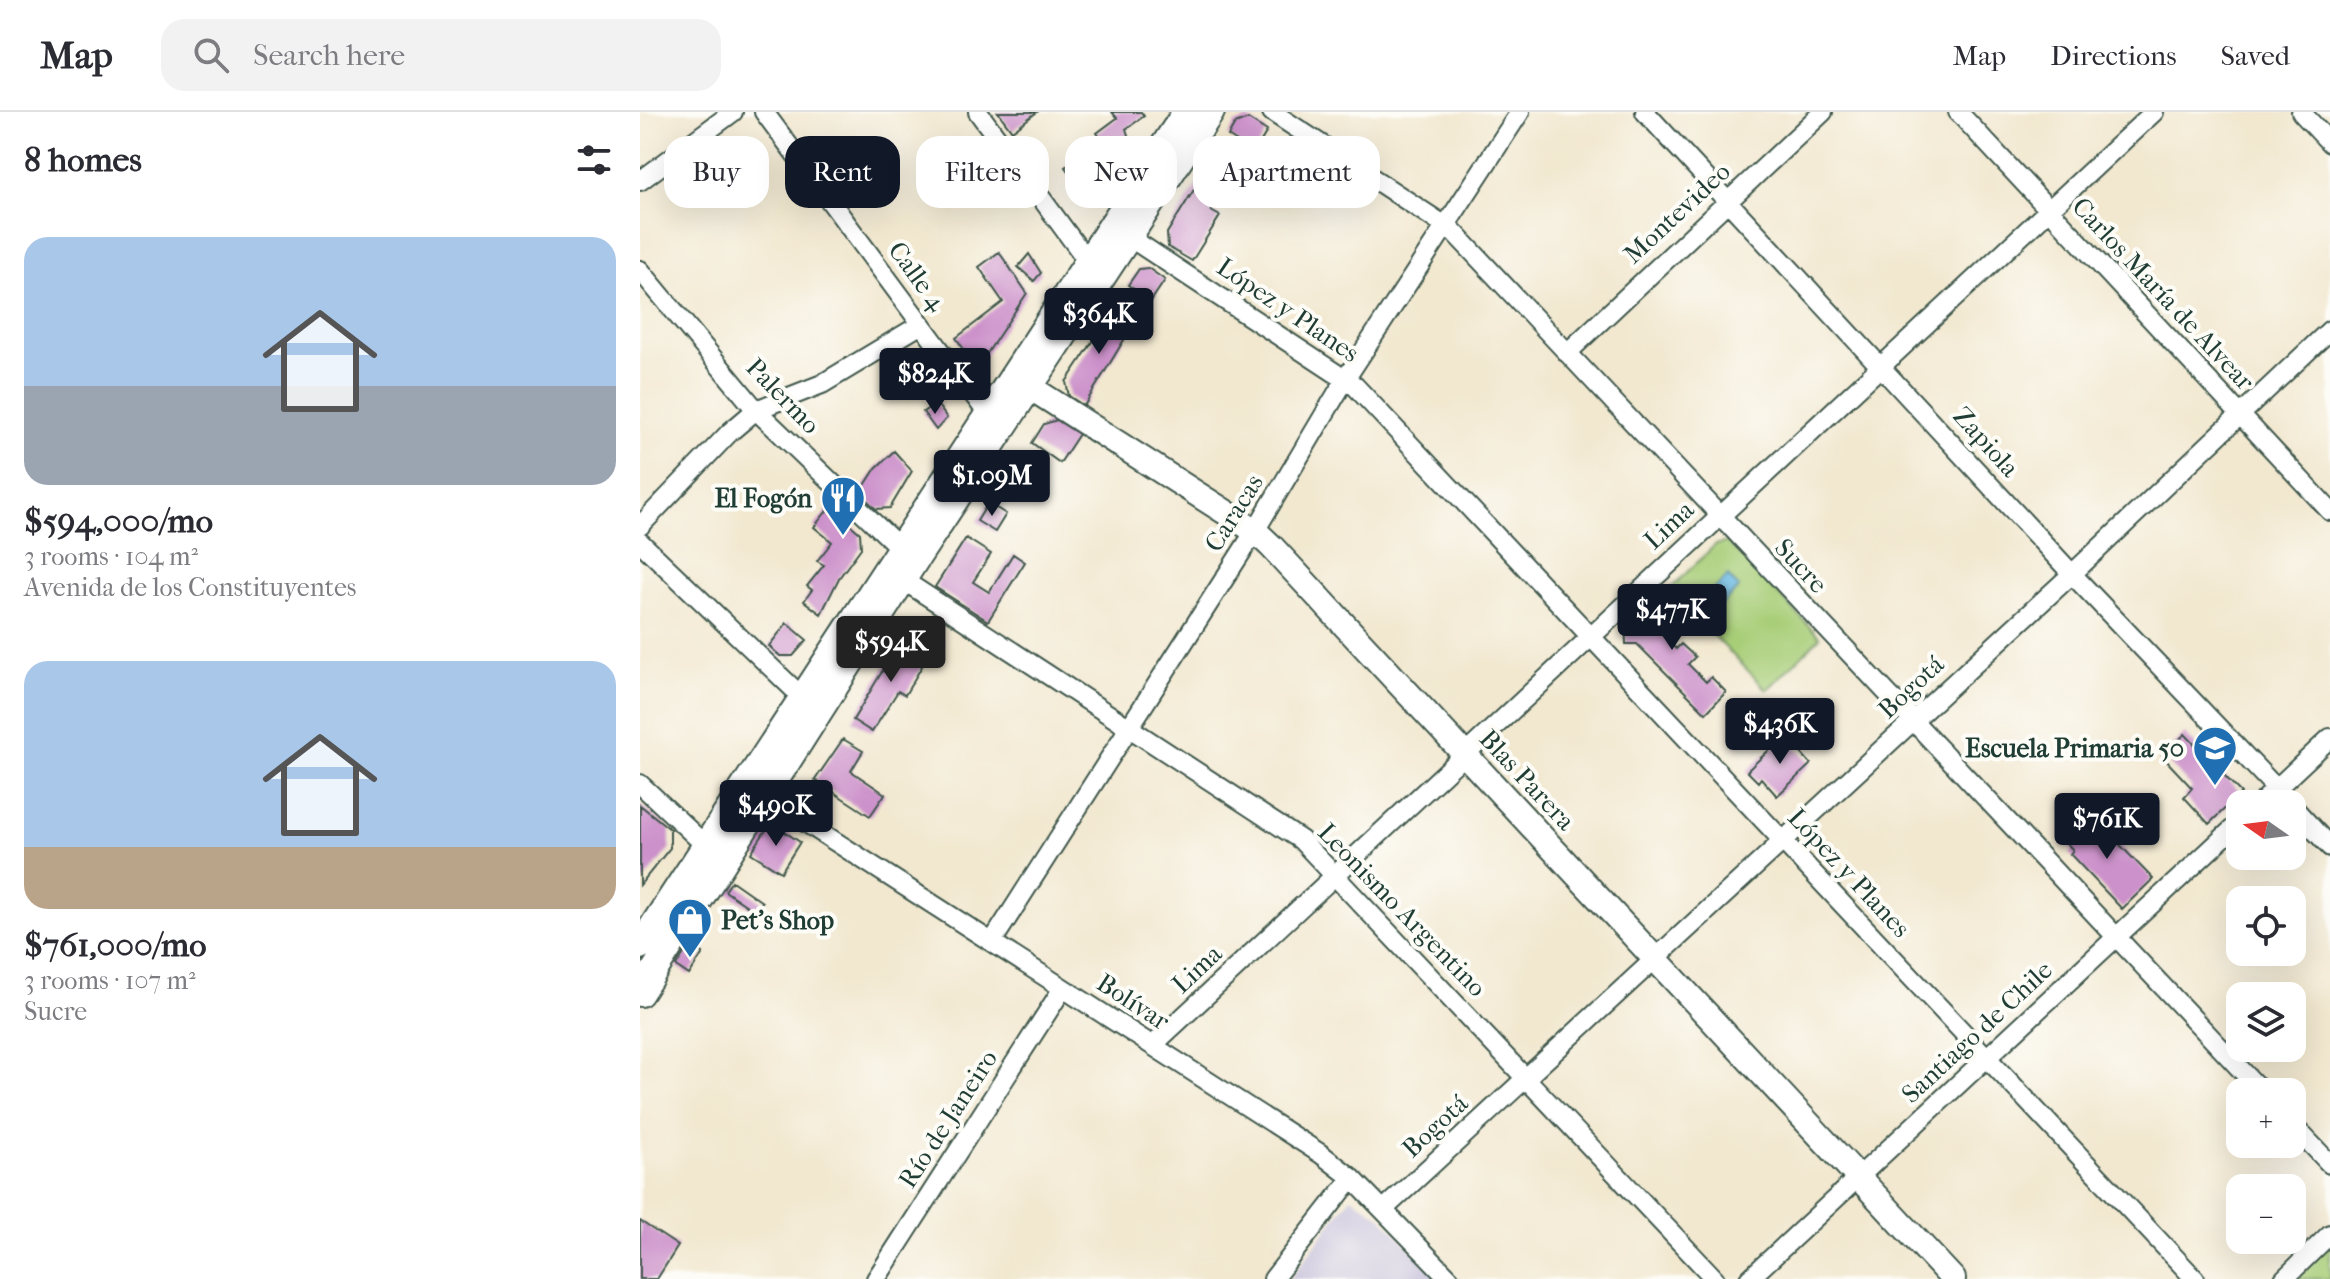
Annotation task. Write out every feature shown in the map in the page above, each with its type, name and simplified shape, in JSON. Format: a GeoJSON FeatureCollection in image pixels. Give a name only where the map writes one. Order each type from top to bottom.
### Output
{"type":"FeatureCollection","features":[{"type":"Feature","properties":{"kind":"main road"},"geometry":{"type":"LineString","coordinates":[[1022,382],[1089,263],[1203,113]]}},
{"type":"Feature","properties":{"kind":"main road"},"geometry":{"type":"LineString","coordinates":[[640,946],[900,548],[1129,237],[1203,113]]}},
{"type":"Feature","properties":{"kind":"main road"},"geometry":{"type":"LineString","coordinates":[[640,993],[904,579],[994,422]]}},
{"type":"Feature","properties":{"kind":"street"},"geometry":{"type":"LineString","coordinates":[[640,181],[733,112]]}},
{"type":"Feature","properties":{"kind":"street","name":"Calle 4"},"geometry":{"type":"LineString","coordinates":[[764,112],[994,422]]}},
{"type":"Feature","properties":{"kind":"street"},"geometry":{"type":"LineString","coordinates":[[978,112],[1089,263]]}},
{"type":"Feature","properties":{"kind":"street","name":"Sucre"},"geometry":{"type":"LineString","coordinates":[[1272,112],[1445,225],[2249,1078]]}},
{"type":"Feature","properties":{"kind":"street","name":"Caracas"},"geometry":{"type":"LineString","coordinates":[[992,942],[1255,531],[1346,378],[1520,112]]}},
{"type":"Feature","properties":{"kind":"street","name":"Zapiola"},"geometry":{"type":"LineString","coordinates":[[1645,112],[2072,574],[2276,788]]}},
{"type":"Feature","properties":{"kind":"street","name":"Montevideo"},"geometry":{"type":"LineString","coordinates":[[1567,353],[1823,112]]}},
{"type":"Feature","properties":{"kind":"street","name":"Carlos María de Alvear"},"geometry":{"type":"LineString","coordinates":[[1958,112],[2330,511]]}},
{"type":"Feature","properties":{"kind":"street","name":"Lima"},"geometry":{"type":"LineString","coordinates":[[1153,1045],[1718,515],[1884,368],[2154,112]]}},
{"type":"Feature","properties":{"kind":"street"},"geometry":{"type":"LineString","coordinates":[[2301,112],[2330,143]]}},
{"type":"Feature","properties":{"kind":"street","name":"López y Planes"},"geometry":{"type":"LineString","coordinates":[[1129,237],[1346,378],[2195,1279]]}},
{"type":"Feature","properties":{"kind":"street","name":"Palermo"},"geometry":{"type":"LineString","coordinates":[[640,270],[756,410],[900,548]]}},
{"type":"Feature","properties":{"kind":"street"},"geometry":{"type":"LineString","coordinates":[[640,526],[730,432],[756,410],[822,384],[920,325]]}},
{"type":"Feature","properties":{"kind":"street","name":"Bogotá"},"geometry":{"type":"LineString","coordinates":[[1384,1209],[2072,574],[2330,330]]}},
{"type":"Feature","properties":{"kind":"street","name":"Blas Parera"},"geometry":{"type":"LineString","coordinates":[[1022,382],[1255,531],[1953,1279]]}},
{"type":"Feature","properties":{"kind":"street"},"geometry":{"type":"LineString","coordinates":[[640,542],[803,698]]}},
{"type":"Feature","properties":{"kind":"street"},"geometry":{"type":"LineString","coordinates":[[900,548],[904,579]]}},
{"type":"Feature","properties":{"kind":"street","name":"Leonismo Argentino"},"geometry":{"type":"LineString","coordinates":[[904,579],[1126,729],[1301,840],[1715,1279]]}},
{"type":"Feature","properties":{"kind":"street"},"geometry":{"type":"LineString","coordinates":[[2276,788],[2330,738]]}},
{"type":"Feature","properties":{"kind":"street"},"geometry":{"type":"LineString","coordinates":[[640,784],[705,845]]}},
{"type":"Feature","properties":{"kind":"street","name":"Bolívar"},"geometry":{"type":"LineString","coordinates":[[766,797],[1321,1154],[1384,1209],[1450,1279]]}},
{"type":"Feature","properties":{"kind":"street","name":"Zapiola"},"geometry":{"type":"LineString","coordinates":[[2306,821],[2330,847]]}},
{"type":"Feature","properties":{"kind":"street","name":"Santiago de Chile"},"geometry":{"type":"LineString","coordinates":[[1749,1279],[2226,835]]}},
{"type":"Feature","properties":{"kind":"street","name":"Río de Janeiro"},"geometry":{"type":"LineString","coordinates":[[876,1279],[1063,988]]}},
{"type":"Feature","properties":{"kind":"street"},"geometry":{"type":"LineString","coordinates":[[2306,1139],[2330,1164]]}},
{"type":"Feature","properties":{"kind":"street"},"geometry":{"type":"LineString","coordinates":[[1273,1279],[1352,1178]]}},
{"type":"Feature","properties":{"kind":"street"},"geometry":{"type":"LineString","coordinates":[[2284,1279],[2330,1234]]}},
{"type":"Feature","properties":{"kind":"shaded area"},"geometry":{"type":"Polygon","coordinates":[[[1351,1197],[1379,1215],[1439,1279],[1290,1279],[1351,1197]]]}},
{"type":"Feature","properties":{"kind":"green space"},"geometry":{"type":"Polygon","coordinates":[[[1727,542],[1820,637],[1767,690],[1669,590],[1715,545],[1727,542]]]}},
{"type":"Feature","properties":{"kind":"green space"},"geometry":{"type":"Polygon","coordinates":[[[2330,1243],[2330,1279],[2293,1279],[2330,1243]]]}},
{"type":"Feature","properties":{"kind":"water"},"geometry":{"type":"Polygon","coordinates":[[[1728,576],[1739,588],[1712,614],[1701,602],[1728,576]]]}},
{"type":"Feature","properties":{"kind":"building"},"geometry":{"type":"Polygon","coordinates":[[[998,112],[1037,112],[1012,131],[998,112]]]}},
{"type":"Feature","properties":{"kind":"building"},"geometry":{"type":"Polygon","coordinates":[[[1112,112],[1141,112],[1144,116],[1126,129],[1127,136],[1099,136],[1097,133],[1117,118],[1112,112]]]}},
{"type":"Feature","properties":{"kind":"building"},"geometry":{"type":"Polygon","coordinates":[[[1248,119],[1267,131],[1264,136],[1228,136],[1235,124],[1248,119]]]}},
{"type":"Feature","properties":{"kind":"building"},"geometry":{"type":"Polygon","coordinates":[[[1193,191],[1193,208],[1213,208],[1211,211],[1220,216],[1192,261],[1168,247],[1167,233],[1193,191]]]}},
{"type":"Feature","properties":{"kind":"building"},"geometry":{"type":"Polygon","coordinates":[[[999,252],[1027,293],[978,367],[969,374],[960,363],[968,355],[956,338],[1003,302],[979,267],[999,252]]]}},
{"type":"Feature","properties":{"kind":"building"},"geometry":{"type":"Polygon","coordinates":[[[1029,254],[1041,273],[1034,281],[1018,267],[1029,254]]]}},
{"type":"Feature","properties":{"kind":"building"},"geometry":{"type":"Polygon","coordinates":[[[1148,268],[1165,280],[1151,301],[1128,285],[1139,269],[1148,268]]]}},
{"type":"Feature","properties":{"kind":"building"},"geometry":{"type":"Polygon","coordinates":[[[1116,307],[1136,320],[1084,406],[1069,396],[1066,382],[1116,307]]]}},
{"type":"Feature","properties":{"kind":"building"},"geometry":{"type":"Polygon","coordinates":[[[936,403],[947,418],[936,430],[923,412],[936,403]]]}},
{"type":"Feature","properties":{"kind":"building"},"geometry":{"type":"Polygon","coordinates":[[[1057,420],[1079,434],[1060,463],[1032,443],[1044,424],[1057,420]]]}},
{"type":"Feature","properties":{"kind":"building"},"geometry":{"type":"Polygon","coordinates":[[[894,451],[912,471],[890,508],[876,509],[860,493],[876,468],[894,451]]]}},
{"type":"Feature","properties":{"kind":"building"},"geometry":{"type":"Polygon","coordinates":[[[988,503],[1006,514],[995,532],[977,521],[988,503]]]}},
{"type":"Feature","properties":{"kind":"building"},"geometry":{"type":"Polygon","coordinates":[[[830,507],[860,533],[861,548],[839,578],[821,614],[804,601],[812,590],[807,586],[824,565],[817,561],[832,542],[814,527],[830,507]]]}},
{"type":"Feature","properties":{"kind":"building"},"geometry":{"type":"Polygon","coordinates":[[[966,538],[991,554],[973,582],[989,592],[1013,554],[1025,562],[988,621],[935,587],[966,538]]]}},
{"type":"Feature","properties":{"kind":"building"},"geometry":{"type":"Polygon","coordinates":[[[1665,592],[1687,614],[1677,623],[1672,618],[1659,632],[1676,649],[1681,644],[1695,657],[1688,664],[1706,682],[1711,677],[1726,692],[1706,713],[1637,644],[1626,644],[1625,618],[1636,622],[1665,592]]]}},
{"type":"Feature","properties":{"kind":"building"},"geometry":{"type":"Polygon","coordinates":[[[787,623],[807,640],[793,656],[780,656],[769,646],[787,623]]]}},
{"type":"Feature","properties":{"kind":"building"},"geometry":{"type":"Polygon","coordinates":[[[901,640],[928,656],[905,695],[898,691],[872,732],[853,720],[901,640]]]}},
{"type":"Feature","properties":{"kind":"building"},"geometry":{"type":"Polygon","coordinates":[[[2185,734],[2238,790],[2226,790],[2226,808],[2209,824],[2184,797],[2192,788],[2162,756],[2185,734]]]}},
{"type":"Feature","properties":{"kind":"building"},"geometry":{"type":"Polygon","coordinates":[[[1785,735],[1811,764],[1777,796],[1761,778],[1758,782],[1747,771],[1785,735]]]}},
{"type":"Feature","properties":{"kind":"building"},"geometry":{"type":"Polygon","coordinates":[[[843,739],[863,751],[851,771],[885,794],[870,816],[815,780],[843,739]]]}},
{"type":"Feature","properties":{"kind":"building"},"geometry":{"type":"Polygon","coordinates":[[[640,805],[670,829],[670,848],[640,885],[640,805]]]}},
{"type":"Feature","properties":{"kind":"building"},"geometry":{"type":"Polygon","coordinates":[[[2085,815],[2092,823],[2096,820],[2153,879],[2122,909],[2070,854],[2073,850],[2062,838],[2085,815]]]}},
{"type":"Feature","properties":{"kind":"building"},"geometry":{"type":"Polygon","coordinates":[[[768,827],[777,827],[800,842],[781,872],[751,853],[768,827]]]}},
{"type":"Feature","properties":{"kind":"building"},"geometry":{"type":"Polygon","coordinates":[[[732,881],[762,902],[756,912],[725,891],[732,881]]]}},
{"type":"Feature","properties":{"kind":"building","name":"Pet's Shop"},"geometry":{"type":"Polygon","coordinates":[[[690,944],[703,953],[689,975],[676,966],[690,944]]]}},
{"type":"Feature","properties":{"kind":"building"},"geometry":{"type":"Polygon","coordinates":[[[640,1221],[678,1246],[657,1279],[640,1279],[640,1221]]]}},
{"type":"Feature","properties":{"kind":"place","name":"El Fogón"},"geometry":{"type":"Point","coordinates":[843,537]}},
{"type":"Feature","properties":{"kind":"place","name":"Escuela Primaria 50"},"geometry":{"type":"Point","coordinates":[2215,787]}},
{"type":"Feature","properties":{"kind":"place","name":"Pet's Shop"},"geometry":{"type":"Point","coordinates":[690,959]}}]}
